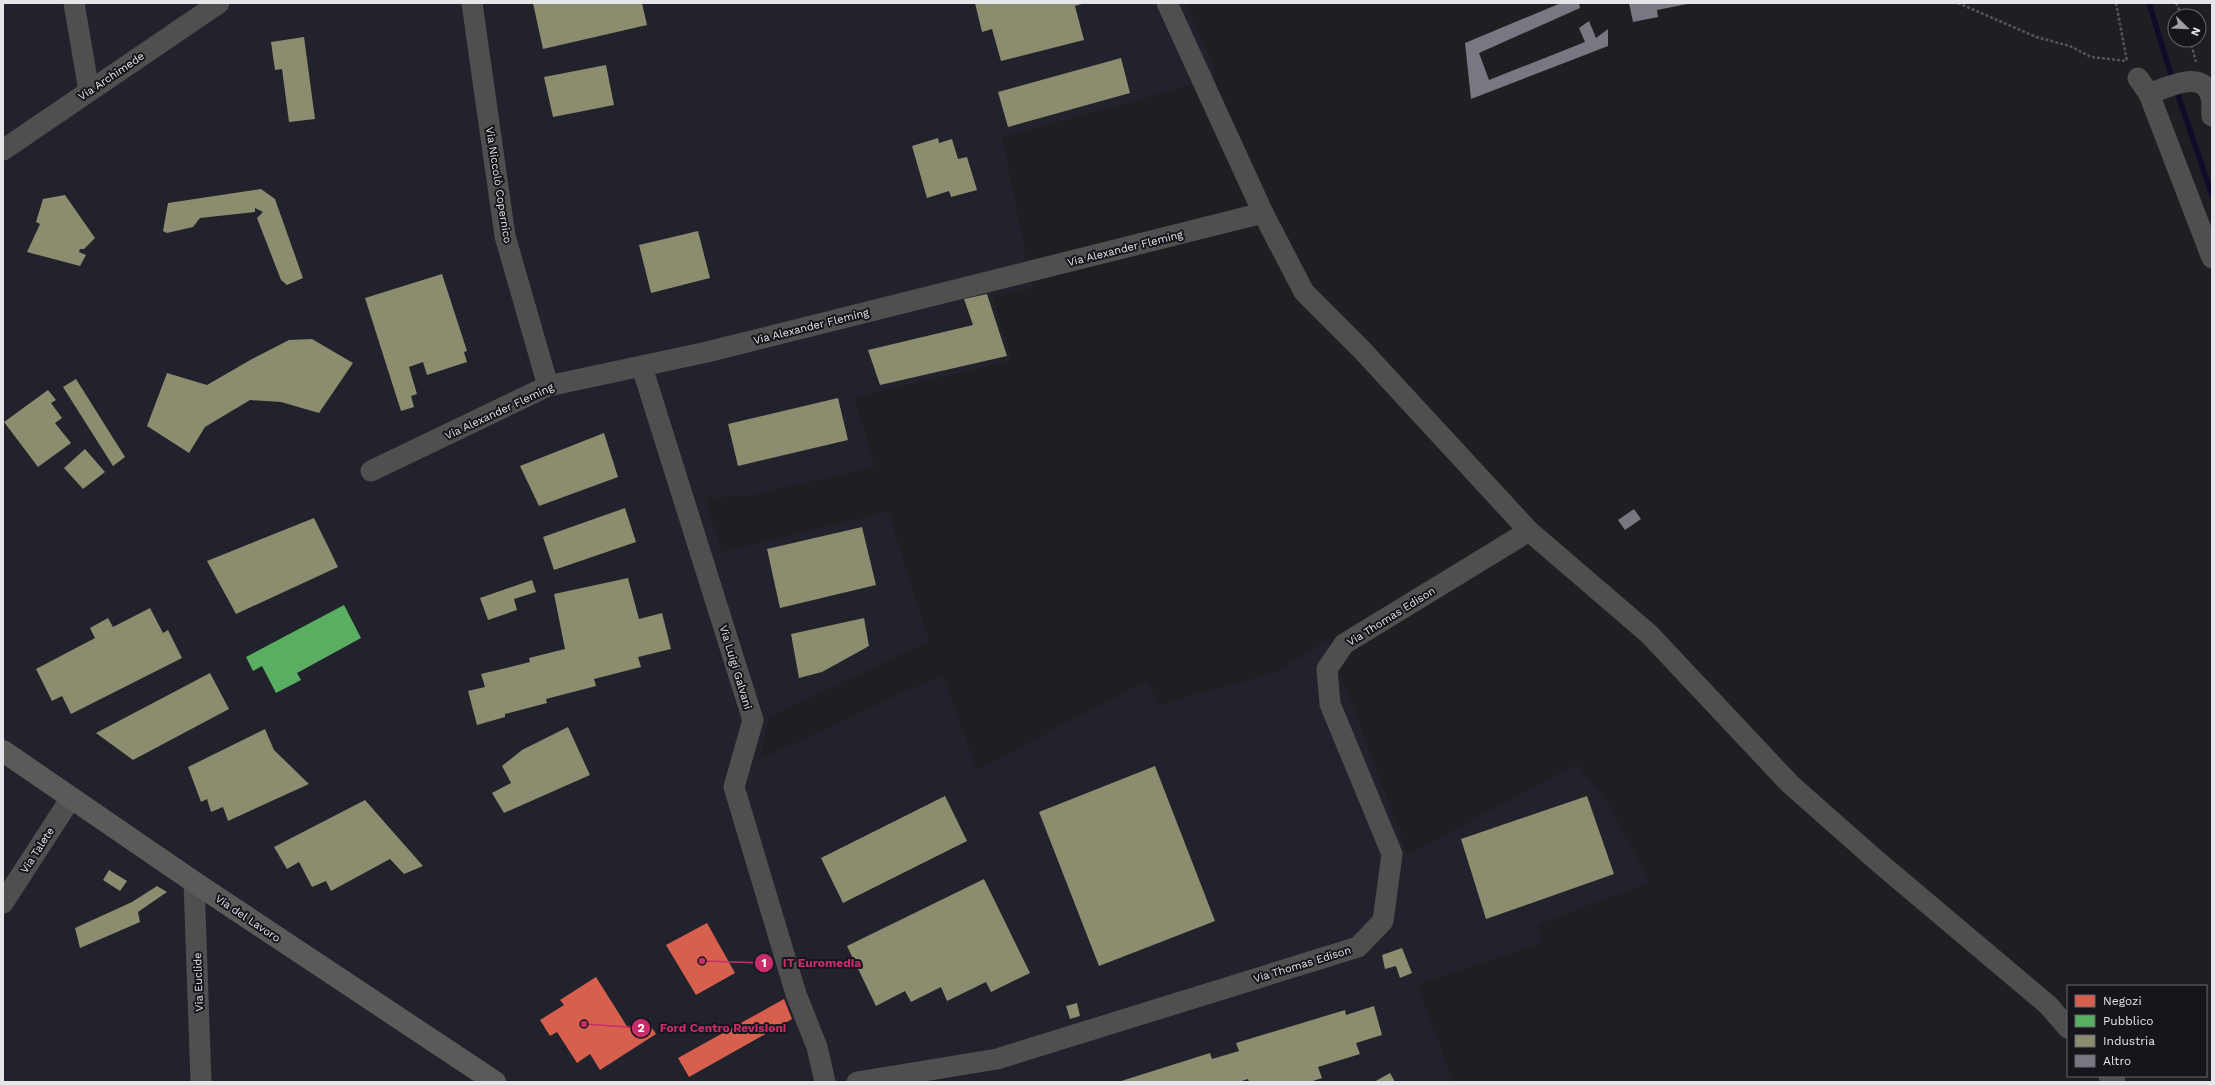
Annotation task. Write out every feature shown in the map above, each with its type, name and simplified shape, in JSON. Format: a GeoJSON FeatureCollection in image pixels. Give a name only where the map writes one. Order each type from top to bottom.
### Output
{"type":"FeatureCollection","features":[{"type":"Feature","properties":{"kind":"main road","name":"Via del Lavoro"},"geometry":{"type":"LineString","coordinates":[[3,751],[194,882],[495,1082]]}},
{"type":"Feature","properties":{"kind":"street"},"geometry":{"type":"LineString","coordinates":[[74,3],[89,91]]}},
{"type":"Feature","properties":{"kind":"street","name":"Via Archimede"},"geometry":{"type":"LineString","coordinates":[[3,150],[219,3]]}},
{"type":"Feature","properties":{"kind":"street","name":"Via Niccolò Copernico"},"geometry":{"type":"LineString","coordinates":[[472,3],[505,236],[548,386]]}},
{"type":"Feature","properties":{"kind":"street"},"geometry":{"type":"LineString","coordinates":[[1167,3],[1263,213],[1304,292],[1362,350],[1529,531],[1649,634],[1790,784],[1876,860],[2048,1005],[2067,1027]]}},
{"type":"Feature","properties":{"kind":"street"},"geometry":{"type":"LineString","coordinates":[[2212,116],[2212,98],[2206,86],[2198,81],[2143,81],[2212,258]]}},
{"type":"Feature","properties":{"kind":"street","name":"Via Alexander Fleming"},"geometry":{"type":"LineString","coordinates":[[371,471],[548,386],[642,367],[1263,213]]}},
{"type":"Feature","properties":{"kind":"street","name":"Via Luigi Galvani"},"geometry":{"type":"LineString","coordinates":[[642,367],[753,720],[734,787],[796,994],[817,1047],[826,1082]]}},
{"type":"Feature","properties":{"kind":"street","name":"Via Thomas Edison"},"geometry":{"type":"LineString","coordinates":[[857,1082],[997,1059],[1358,947],[1382,920],[1392,854],[1330,704],[1327,669],[1344,644],[1529,531]]}},
{"type":"Feature","properties":{"kind":"street","name":"Via Talete"},"geometry":{"type":"LineString","coordinates":[[3,903],[71,798]]}},
{"type":"Feature","properties":{"kind":"street","name":"Via Euclide"},"geometry":{"type":"LineString","coordinates":[[194,882],[201,1082]]}},
{"type":"Feature","properties":{"kind":"path"},"geometry":{"type":"LineString","coordinates":[[1958,3],[2036,37],[2070,46],[2143,81]]}},
{"type":"Feature","properties":{"kind":"path"},"geometry":{"type":"LineString","coordinates":[[2116,3],[2143,81]]}},
{"type":"Feature","properties":{"kind":"shaded area"},"geometry":{"type":"Polygon","coordinates":[[[3,3],[1186,3],[1216,73],[1192,85],[1002,137],[1032,288],[993,296],[1011,361],[854,397],[875,466],[749,496],[705,498],[722,552],[888,512],[929,641],[769,717],[759,760],[942,675],[977,770],[1147,681],[1159,705],[1276,672],[1328,640],[1408,855],[1577,764],[1609,805],[1649,882],[1537,925],[1542,943],[1417,984],[1453,1082],[3,1082],[3,3]]]}},
{"type":"Feature","properties":{"kind":"building: Negozi"},"geometry":{"type":"Polygon","coordinates":[[[707,923],[735,973],[696,995],[666,945],[707,923]]]}},
{"type":"Feature","properties":{"kind":"building: Negozi"},"geometry":{"type":"Polygon","coordinates":[[[596,977],[628,1028],[645,1018],[656,1034],[600,1070],[590,1054],[577,1063],[557,1032],[550,1036],[540,1020],[564,1005],[560,1000],[596,977]]]}},
{"type":"Feature","properties":{"kind":"building: Negozi"},"geometry":{"type":"Polygon","coordinates":[[[784,999],[792,1019],[689,1077],[678,1058],[784,999]]]}},
{"type":"Feature","properties":{"kind":"building: Pubblico"},"geometry":{"type":"Polygon","coordinates":[[[344,605],[361,638],[297,673],[301,680],[276,693],[262,666],[253,671],[246,657],[344,605]]]}},
{"type":"Feature","properties":{"kind":"building: Industria"},"geometry":{"type":"Polygon","coordinates":[[[533,3],[642,3],[647,25],[543,49],[533,3]]]}},
{"type":"Feature","properties":{"kind":"building: Industria"},"geometry":{"type":"Polygon","coordinates":[[[975,3],[1085,3],[1075,6],[1084,40],[1001,61],[992,29],[982,32],[975,3]]]}},
{"type":"Feature","properties":{"kind":"building: Industria"},"geometry":{"type":"Polygon","coordinates":[[[304,37],[315,119],[289,122],[282,69],[275,70],[271,42],[304,37]]]}},
{"type":"Feature","properties":{"kind":"building: Industria"},"geometry":{"type":"Polygon","coordinates":[[[1121,58],[1130,93],[1008,127],[998,92],[1121,58]]]}},
{"type":"Feature","properties":{"kind":"building: Industria"},"geometry":{"type":"Polygon","coordinates":[[[606,65],[614,105],[553,117],[544,77],[606,65]]]}},
{"type":"Feature","properties":{"kind":"building: Industria"},"geometry":{"type":"Polygon","coordinates":[[[938,138],[939,143],[952,139],[958,159],[967,157],[977,190],[951,197],[949,191],[927,198],[912,146],[938,138]]]}},
{"type":"Feature","properties":{"kind":"building: Industria"},"geometry":{"type":"Polygon","coordinates":[[[261,189],[275,199],[303,278],[287,285],[281,280],[257,218],[263,212],[255,208],[255,212],[200,218],[193,227],[167,233],[163,231],[168,203],[261,189]]]}},
{"type":"Feature","properties":{"kind":"building: Industria"},"geometry":{"type":"Polygon","coordinates":[[[65,195],[95,238],[84,249],[80,249],[79,252],[86,255],[80,266],[27,252],[40,224],[36,222],[43,199],[65,195]]]}},
{"type":"Feature","properties":{"kind":"building: Industria"},"geometry":{"type":"Polygon","coordinates":[[[698,231],[710,278],[651,293],[639,245],[698,231]]]}},
{"type":"Feature","properties":{"kind":"building: Industria"},"geometry":{"type":"Polygon","coordinates":[[[442,274],[467,351],[464,352],[467,362],[427,375],[423,362],[409,367],[417,394],[411,396],[414,407],[401,411],[365,298],[442,274]]]}},
{"type":"Feature","properties":{"kind":"building: Industria"},"geometry":{"type":"Polygon","coordinates":[[[987,294],[1007,356],[880,385],[868,350],[973,325],[964,299],[987,294]]]}},
{"type":"Feature","properties":{"kind":"building: Industria"},"geometry":{"type":"Polygon","coordinates":[[[312,339],[353,363],[319,413],[281,402],[250,400],[205,427],[189,453],[147,426],[167,373],[207,385],[289,340],[312,339]]]}},
{"type":"Feature","properties":{"kind":"building: Industria"},"geometry":{"type":"Polygon","coordinates":[[[76,379],[125,457],[113,466],[63,387],[76,379]]]}},
{"type":"Feature","properties":{"kind":"building: Industria"},"geometry":{"type":"Polygon","coordinates":[[[48,390],[56,400],[51,403],[62,418],[55,423],[71,443],[38,467],[4,422],[48,390]]]}},
{"type":"Feature","properties":{"kind":"building: Industria"},"geometry":{"type":"Polygon","coordinates":[[[838,398],[848,440],[738,466],[728,424],[838,398]]]}},
{"type":"Feature","properties":{"kind":"building: Industria"},"geometry":{"type":"Polygon","coordinates":[[[604,433],[618,477],[539,506],[520,466],[604,433]]]}},
{"type":"Feature","properties":{"kind":"building: Industria"},"geometry":{"type":"Polygon","coordinates":[[[85,449],[105,472],[83,489],[64,468],[85,449]]]}},
{"type":"Feature","properties":{"kind":"building: Industria"},"geometry":{"type":"Polygon","coordinates":[[[625,508],[636,542],[554,570],[543,537],[625,508]]]}},
{"type":"Feature","properties":{"kind":"building: Industria"},"geometry":{"type":"Polygon","coordinates":[[[314,518],[338,567],[236,614],[207,561],[314,518]]]}},
{"type":"Feature","properties":{"kind":"building: Industria"},"geometry":{"type":"Polygon","coordinates":[[[862,527],[876,585],[780,608],[767,549],[862,527]]]}},
{"type":"Feature","properties":{"kind":"building: Industria"},"geometry":{"type":"Polygon","coordinates":[[[628,578],[639,619],[662,613],[671,649],[638,657],[641,667],[594,679],[596,686],[546,699],[547,703],[505,714],[505,717],[477,725],[468,691],[485,687],[481,674],[530,662],[529,658],[565,649],[554,594],[628,578]]]}},
{"type":"Feature","properties":{"kind":"building: Industria"},"geometry":{"type":"Polygon","coordinates":[[[532,580],[536,592],[514,599],[517,610],[488,620],[480,598],[532,580]]]}},
{"type":"Feature","properties":{"kind":"building: Industria"},"geometry":{"type":"Polygon","coordinates":[[[150,608],[163,633],[168,630],[182,658],[71,714],[62,696],[52,701],[36,669],[95,638],[90,628],[108,618],[113,627],[150,608]]]}},
{"type":"Feature","properties":{"kind":"building: Industria"},"geometry":{"type":"Polygon","coordinates":[[[864,618],[869,646],[822,672],[799,678],[791,634],[864,618]]]}},
{"type":"Feature","properties":{"kind":"building: Industria"},"geometry":{"type":"Polygon","coordinates":[[[210,673],[229,709],[133,760],[96,733],[210,673]]]}},
{"type":"Feature","properties":{"kind":"building: Industria"},"geometry":{"type":"Polygon","coordinates":[[[568,727],[590,775],[504,813],[492,793],[511,783],[502,766],[522,750],[568,727]]]}},
{"type":"Feature","properties":{"kind":"building: Industria"},"geometry":{"type":"Polygon","coordinates":[[[265,729],[274,750],[309,784],[228,821],[223,807],[211,812],[207,799],[201,802],[188,767],[265,729]]]}},
{"type":"Feature","properties":{"kind":"building: Industria"},"geometry":{"type":"Polygon","coordinates":[[[1155,766],[1215,921],[1099,966],[1039,812],[1155,766]]]}},
{"type":"Feature","properties":{"kind":"building: Industria"},"geometry":{"type":"Polygon","coordinates":[[[945,796],[967,841],[843,903],[821,858],[945,796]]]}},
{"type":"Feature","properties":{"kind":"building: Industria"},"geometry":{"type":"Polygon","coordinates":[[[1587,796],[1614,874],[1486,919],[1461,839],[1587,796]]]}},
{"type":"Feature","properties":{"kind":"building: Industria"},"geometry":{"type":"Polygon","coordinates":[[[365,800],[423,866],[404,874],[390,859],[331,891],[326,881],[312,887],[299,862],[287,869],[274,847],[365,800]]]}},
{"type":"Feature","properties":{"kind":"building: Industria"},"geometry":{"type":"Polygon","coordinates":[[[109,870],[127,881],[120,891],[103,880],[109,870]]]}},
{"type":"Feature","properties":{"kind":"building: Industria"},"geometry":{"type":"Polygon","coordinates":[[[984,879],[1030,973],[991,992],[986,982],[947,1001],[941,987],[911,1002],[905,991],[876,1006],[847,946],[984,879]]]}},
{"type":"Feature","properties":{"kind":"building: Industria"},"geometry":{"type":"Polygon","coordinates":[[[157,886],[167,892],[138,912],[140,922],[80,948],[75,928],[132,902],[157,886]]]}},
{"type":"Feature","properties":{"kind":"building: Industria"},"geometry":{"type":"Polygon","coordinates":[[[1402,948],[1412,973],[1400,978],[1396,966],[1385,969],[1382,955],[1402,948]]]}},
{"type":"Feature","properties":{"kind":"building: Industria"},"geometry":{"type":"Polygon","coordinates":[[[1077,1003],[1080,1016],[1070,1019],[1066,1006],[1077,1003]]]}},
{"type":"Feature","properties":{"kind":"building: Industria"},"geometry":{"type":"Polygon","coordinates":[[[1374,1006],[1382,1035],[1356,1043],[1360,1054],[1318,1067],[1322,1078],[1310,1082],[1249,1082],[1248,1079],[1239,1082],[1118,1082],[1210,1053],[1212,1059],[1239,1051],[1236,1043],[1345,1010],[1346,1015],[1374,1006]]]}},
{"type":"Feature","properties":{"kind":"building: Industria"},"geometry":{"type":"Polygon","coordinates":[[[1390,1073],[1395,1082],[1374,1082],[1390,1073]]]}},
{"type":"Feature","properties":{"kind":"building: Altro"},"geometry":{"type":"Polygon","coordinates":[[[1561,3],[1579,3],[1580,8],[1479,53],[1489,80],[1585,42],[1579,28],[1589,21],[1596,38],[1608,29],[1608,46],[1471,99],[1465,43],[1561,3]]]}},
{"type":"Feature","properties":{"kind":"building: Altro"},"geometry":{"type":"Polygon","coordinates":[[[1629,3],[1687,4],[1657,10],[1658,17],[1633,22],[1629,3]]]}},
{"type":"Feature","properties":{"kind":"building: Altro"},"geometry":{"type":"Polygon","coordinates":[[[1634,509],[1641,519],[1625,530],[1618,520],[1634,509]]]}},
{"type":"Feature","properties":{"kind":"waterway"},"geometry":{"type":"LineString","coordinates":[[2149,3],[2173,81]]}},
{"type":"Feature","properties":{"kind":"waterway"},"geometry":{"type":"LineString","coordinates":[[2176,89],[2212,195]]}},
{"type":"Feature","properties":{"kind":"place","name":"IT Euromedia"},"geometry":{"type":"Point","coordinates":[702,961]}},
{"type":"Feature","properties":{"kind":"place","name":"Ford Centro Revisioni"},"geometry":{"type":"Point","coordinates":[584,1024]}}]}
